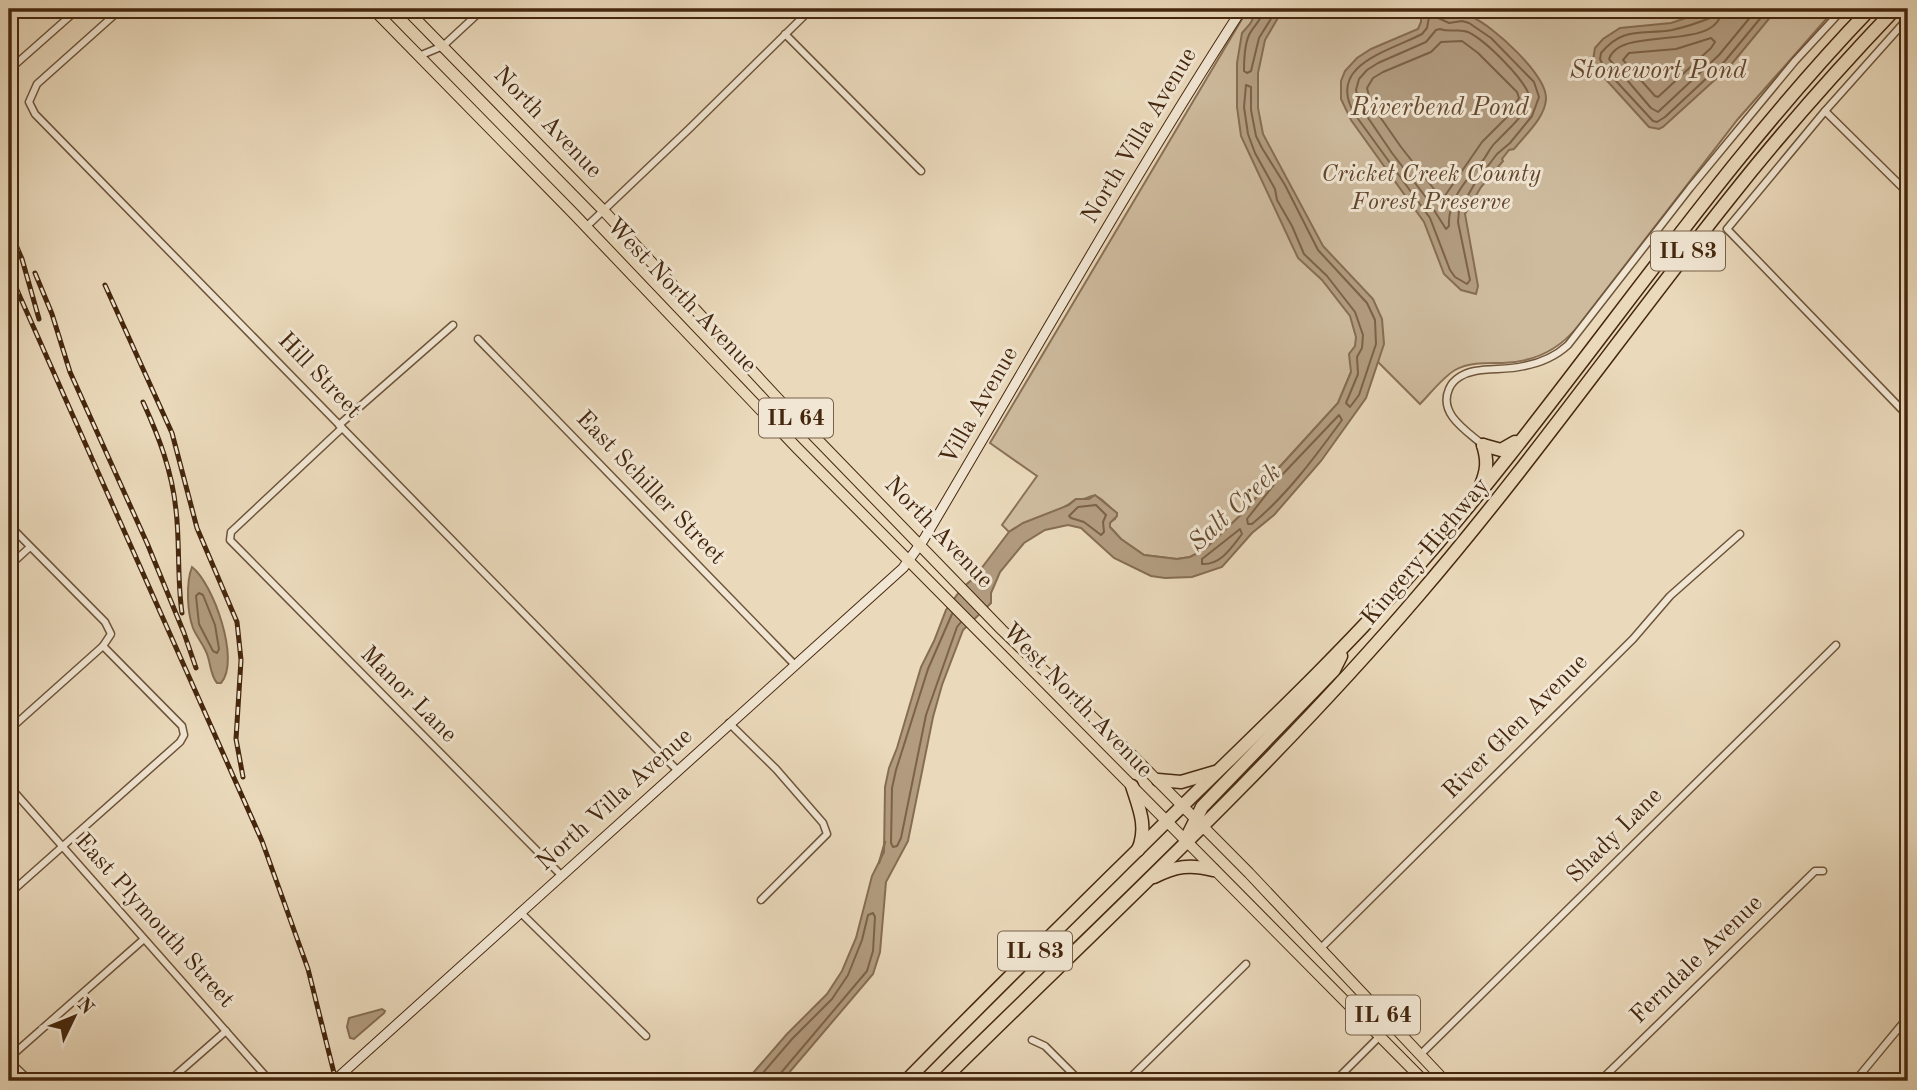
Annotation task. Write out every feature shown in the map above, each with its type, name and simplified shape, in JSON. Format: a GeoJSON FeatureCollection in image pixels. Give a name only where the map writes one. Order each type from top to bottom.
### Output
{"type":"FeatureCollection","features":[{"type":"Feature","properties":{"kind":"highway","name":"IL 83"},"geometry":{"type":"LineString","coordinates":[[906,1081],[1015,970],[1222,769],[1404,582],[1479,493],[1722,178],[1829,51],[1870,9]]}},
{"type":"Feature","properties":{"kind":"highway","name":"Kingery Highway"},"geometry":{"type":"LineString","coordinates":[[942,1081],[1185,842],[1199,822],[1326,698],[1415,600],[1494,505],[1730,198],[1804,109],[1895,9]]}},
{"type":"Feature","properties":{"kind":"highway"},"geometry":{"type":"LineString","coordinates":[[1483,445],[1501,450],[1507,448],[1531,426]]}},
{"type":"Feature","properties":{"kind":"highway"},"geometry":{"type":"LineString","coordinates":[[1479,493],[1487,470],[1483,445]]}},
{"type":"Feature","properties":{"kind":"highway"},"geometry":{"type":"LineString","coordinates":[[1199,822],[1202,807],[1334,670],[1346,644]]}},
{"type":"Feature","properties":{"kind":"highway"},"geometry":{"type":"LineString","coordinates":[[1158,780],[1189,781],[1222,769]]}},
{"type":"Feature","properties":{"kind":"highway"},"geometry":{"type":"LineString","coordinates":[[1132,786],[1143,823],[1142,840],[1137,853]]}},
{"type":"Feature","properties":{"kind":"highway"},"geometry":{"type":"LineString","coordinates":[[1145,881],[1180,866],[1213,870]]}},
{"type":"Feature","properties":{"kind":"main road","name":"North Avenue"},"geometry":{"type":"LineString","coordinates":[[373,9],[586,227]]}},
{"type":"Feature","properties":{"kind":"main road","name":"North Avenue"},"geometry":{"type":"LineString","coordinates":[[406,9],[603,210],[781,402],[954,581],[1158,780],[1445,1081]]}},
{"type":"Feature","properties":{"kind":"main road","name":"West North Avenue"},"geometry":{"type":"LineString","coordinates":[[586,227],[785,435],[1424,1081]]}},
{"type":"Feature","properties":{"kind":"street"},"geometry":{"type":"LineString","coordinates":[[9,70],[78,9]]}},
{"type":"Feature","properties":{"kind":"street","name":"Hill Street"},"geometry":{"type":"LineString","coordinates":[[121,9],[37,84],[29,102],[33,111],[677,770]]}},
{"type":"Feature","properties":{"kind":"street"},"geometry":{"type":"LineString","coordinates":[[419,56],[443,46],[483,9]]}},
{"type":"Feature","properties":{"kind":"street"},"geometry":{"type":"LineString","coordinates":[[586,227],[811,9]]}},
{"type":"Feature","properties":{"kind":"street","name":"North Villa Avenue"},"geometry":{"type":"LineString","coordinates":[[1072,285],[1203,67],[1242,9]]}},
{"type":"Feature","properties":{"kind":"street"},"geometry":{"type":"LineString","coordinates":[[1483,445],[1460,426],[1450,413],[1446,398],[1451,384],[1473,371],[1517,368],[1541,361],[1554,356],[1568,345],[1690,188],[1795,61],[1843,9]]}},
{"type":"Feature","properties":{"kind":"street"},"geometry":{"type":"LineString","coordinates":[[1908,18],[1825,111],[1727,229],[1908,416]]}},
{"type":"Feature","properties":{"kind":"street"},"geometry":{"type":"LineString","coordinates":[[785,34],[921,171]]}},
{"type":"Feature","properties":{"kind":"street"},"geometry":{"type":"LineString","coordinates":[[1825,111],[1908,192]]}},
{"type":"Feature","properties":{"kind":"street","name":"Villa Avenue"},"geometry":{"type":"LineString","coordinates":[[920,545],[1072,285]]}},
{"type":"Feature","properties":{"kind":"street"},"geometry":{"type":"LineString","coordinates":[[341,426],[453,325]]}},
{"type":"Feature","properties":{"kind":"street","name":"East Schiller Street"},"geometry":{"type":"LineString","coordinates":[[478,339],[794,664]]}},
{"type":"Feature","properties":{"kind":"street","name":"Manor Lane"},"geometry":{"type":"LineString","coordinates":[[341,426],[231,532],[230,540],[561,875]]}},
{"type":"Feature","properties":{"kind":"street"},"geometry":{"type":"LineString","coordinates":[[9,526],[105,622],[111,634],[103,646],[9,730]]}},
{"type":"Feature","properties":{"kind":"street","name":"River Glen Avenue"},"geometry":{"type":"LineString","coordinates":[[1320,949],[1633,639],[1670,596],[1740,534]]}},
{"type":"Feature","properties":{"kind":"street","name":"North Villa Avenue"},"geometry":{"type":"LineString","coordinates":[[334,1081],[897,574],[920,545]]}},
{"type":"Feature","properties":{"kind":"street"},"geometry":{"type":"LineString","coordinates":[[9,566],[30,547]]}},
{"type":"Feature","properties":{"kind":"street","name":"Shady Lane"},"geometry":{"type":"LineString","coordinates":[[1420,1055],[1836,645]]}},
{"type":"Feature","properties":{"kind":"street"},"geometry":{"type":"LineString","coordinates":[[9,894],[180,742],[184,735],[182,726],[103,646]]}},
{"type":"Feature","properties":{"kind":"street"},"geometry":{"type":"LineString","coordinates":[[729,723],[776,769],[823,823],[827,834],[761,900]]}},
{"type":"Feature","properties":{"kind":"street","name":"East Plymouth Street"},"geometry":{"type":"LineString","coordinates":[[9,786],[270,1081]]}},
{"type":"Feature","properties":{"kind":"street","name":"Ferndale Avenue"},"geometry":{"type":"LineString","coordinates":[[1600,1081],[1815,872],[1823,871]]}},
{"type":"Feature","properties":{"kind":"street"},"geometry":{"type":"LineString","coordinates":[[520,912],[646,1036]]}},
{"type":"Feature","properties":{"kind":"street"},"geometry":{"type":"LineString","coordinates":[[30,1081],[9,1059],[144,939]]}},
{"type":"Feature","properties":{"kind":"street"},"geometry":{"type":"LineString","coordinates":[[1127,1081],[1246,964]]}},
{"type":"Feature","properties":{"kind":"street"},"geometry":{"type":"LineString","coordinates":[[1855,1081],[1908,1017]]}},
{"type":"Feature","properties":{"kind":"street"},"geometry":{"type":"LineString","coordinates":[[169,1081],[226,1031]]}},
{"type":"Feature","properties":{"kind":"street"},"geometry":{"type":"LineString","coordinates":[[1335,1081],[1380,1036]]}},
{"type":"Feature","properties":{"kind":"street"},"geometry":{"type":"LineString","coordinates":[[1032,1040],[1045,1046],[1080,1081]]}},
{"type":"Feature","properties":{"kind":"green space","name":"Cricket Creek County Forest Preserve"},"geometry":{"type":"Polygon","coordinates":[[[1248,9],[1835,9],[1738,119],[1578,326],[1554,348],[1525,360],[1460,367],[1445,377],[1420,404],[1377,361],[1351,372],[1338,403],[1275,472],[1248,508],[1204,550],[1190,557],[1177,559],[1144,555],[1121,539],[1110,527],[1110,522],[1115,519],[1117,513],[1095,496],[1076,499],[1009,532],[1002,525],[1037,476],[990,443],[1248,9]]]}},
{"type":"Feature","properties":{"kind":"water"},"geometry":{"type":"Polygon","coordinates":[[[1258,9],[1289,9],[1279,16],[1265,40],[1258,73],[1258,108],[1263,134],[1323,246],[1373,299],[1382,319],[1384,344],[1366,398],[1321,461],[1274,515],[1252,533],[1222,567],[1192,577],[1151,576],[1114,558],[1081,528],[1068,525],[1045,530],[1024,543],[1000,572],[991,593],[991,603],[963,630],[942,685],[908,841],[886,882],[880,952],[873,974],[782,1081],[746,1081],[827,994],[842,971],[856,938],[872,876],[884,852],[885,787],[921,667],[946,610],[1009,532],[1023,523],[1069,505],[1076,499],[1089,499],[1095,495],[1117,513],[1110,527],[1121,539],[1144,555],[1177,559],[1190,557],[1204,550],[1248,508],[1275,472],[1338,403],[1351,372],[1349,354],[1355,346],[1356,337],[1350,316],[1322,280],[1298,258],[1241,136],[1237,107],[1237,63],[1242,33],[1258,9]]]}},
{"type":"Feature","properties":{"kind":"water","name":"Riverbend Pond"},"geometry":{"type":"Polygon","coordinates":[[[1421,9],[1437,9],[1445,15],[1472,17],[1493,30],[1529,65],[1544,89],[1546,99],[1542,113],[1529,132],[1514,149],[1509,150],[1481,187],[1465,214],[1478,286],[1476,294],[1461,290],[1444,274],[1424,222],[1351,120],[1341,99],[1341,81],[1345,71],[1357,58],[1371,49],[1418,29],[1421,9]]]}},
{"type":"Feature","properties":{"kind":"water","name":"Stonewort Pond"},"geometry":{"type":"Polygon","coordinates":[[[1713,9],[1777,9],[1730,66],[1663,127],[1649,127],[1599,72],[1593,60],[1595,48],[1620,28],[1671,23],[1713,9]]]}},
{"type":"Feature","properties":{"kind":"water"},"geometry":{"type":"Polygon","coordinates":[[[192,567],[208,589],[222,623],[228,658],[221,683],[217,683],[213,677],[207,653],[191,621],[188,589],[192,567]]]}},
{"type":"Feature","properties":{"kind":"water"},"geometry":{"type":"Polygon","coordinates":[[[382,1009],[384,1013],[354,1039],[350,1038],[347,1027],[349,1018],[382,1009]]]}},
{"type":"Feature","properties":{"kind":"waterway","name":"Salt Creek"},"geometry":{"type":"LineString","coordinates":[[879,863],[885,842]]}},
{"type":"Feature","properties":{"kind":"railway"},"geometry":{"type":"LineString","coordinates":[[9,229],[22,259],[39,319]]}},
{"type":"Feature","properties":{"kind":"railway"},"geometry":{"type":"LineString","coordinates":[[9,272],[262,841],[308,969],[336,1081]]}},
{"type":"Feature","properties":{"kind":"railway"},"geometry":{"type":"LineString","coordinates":[[35,273],[52,314],[70,372],[147,543],[196,668]]}},
{"type":"Feature","properties":{"kind":"railway"},"geometry":{"type":"LineString","coordinates":[[105,285],[172,433],[197,528],[237,622],[241,660],[236,739],[243,777]]}},
{"type":"Feature","properties":{"kind":"railway"},"geometry":{"type":"LineString","coordinates":[[143,402],[164,454],[174,496],[182,613]]}}]}
